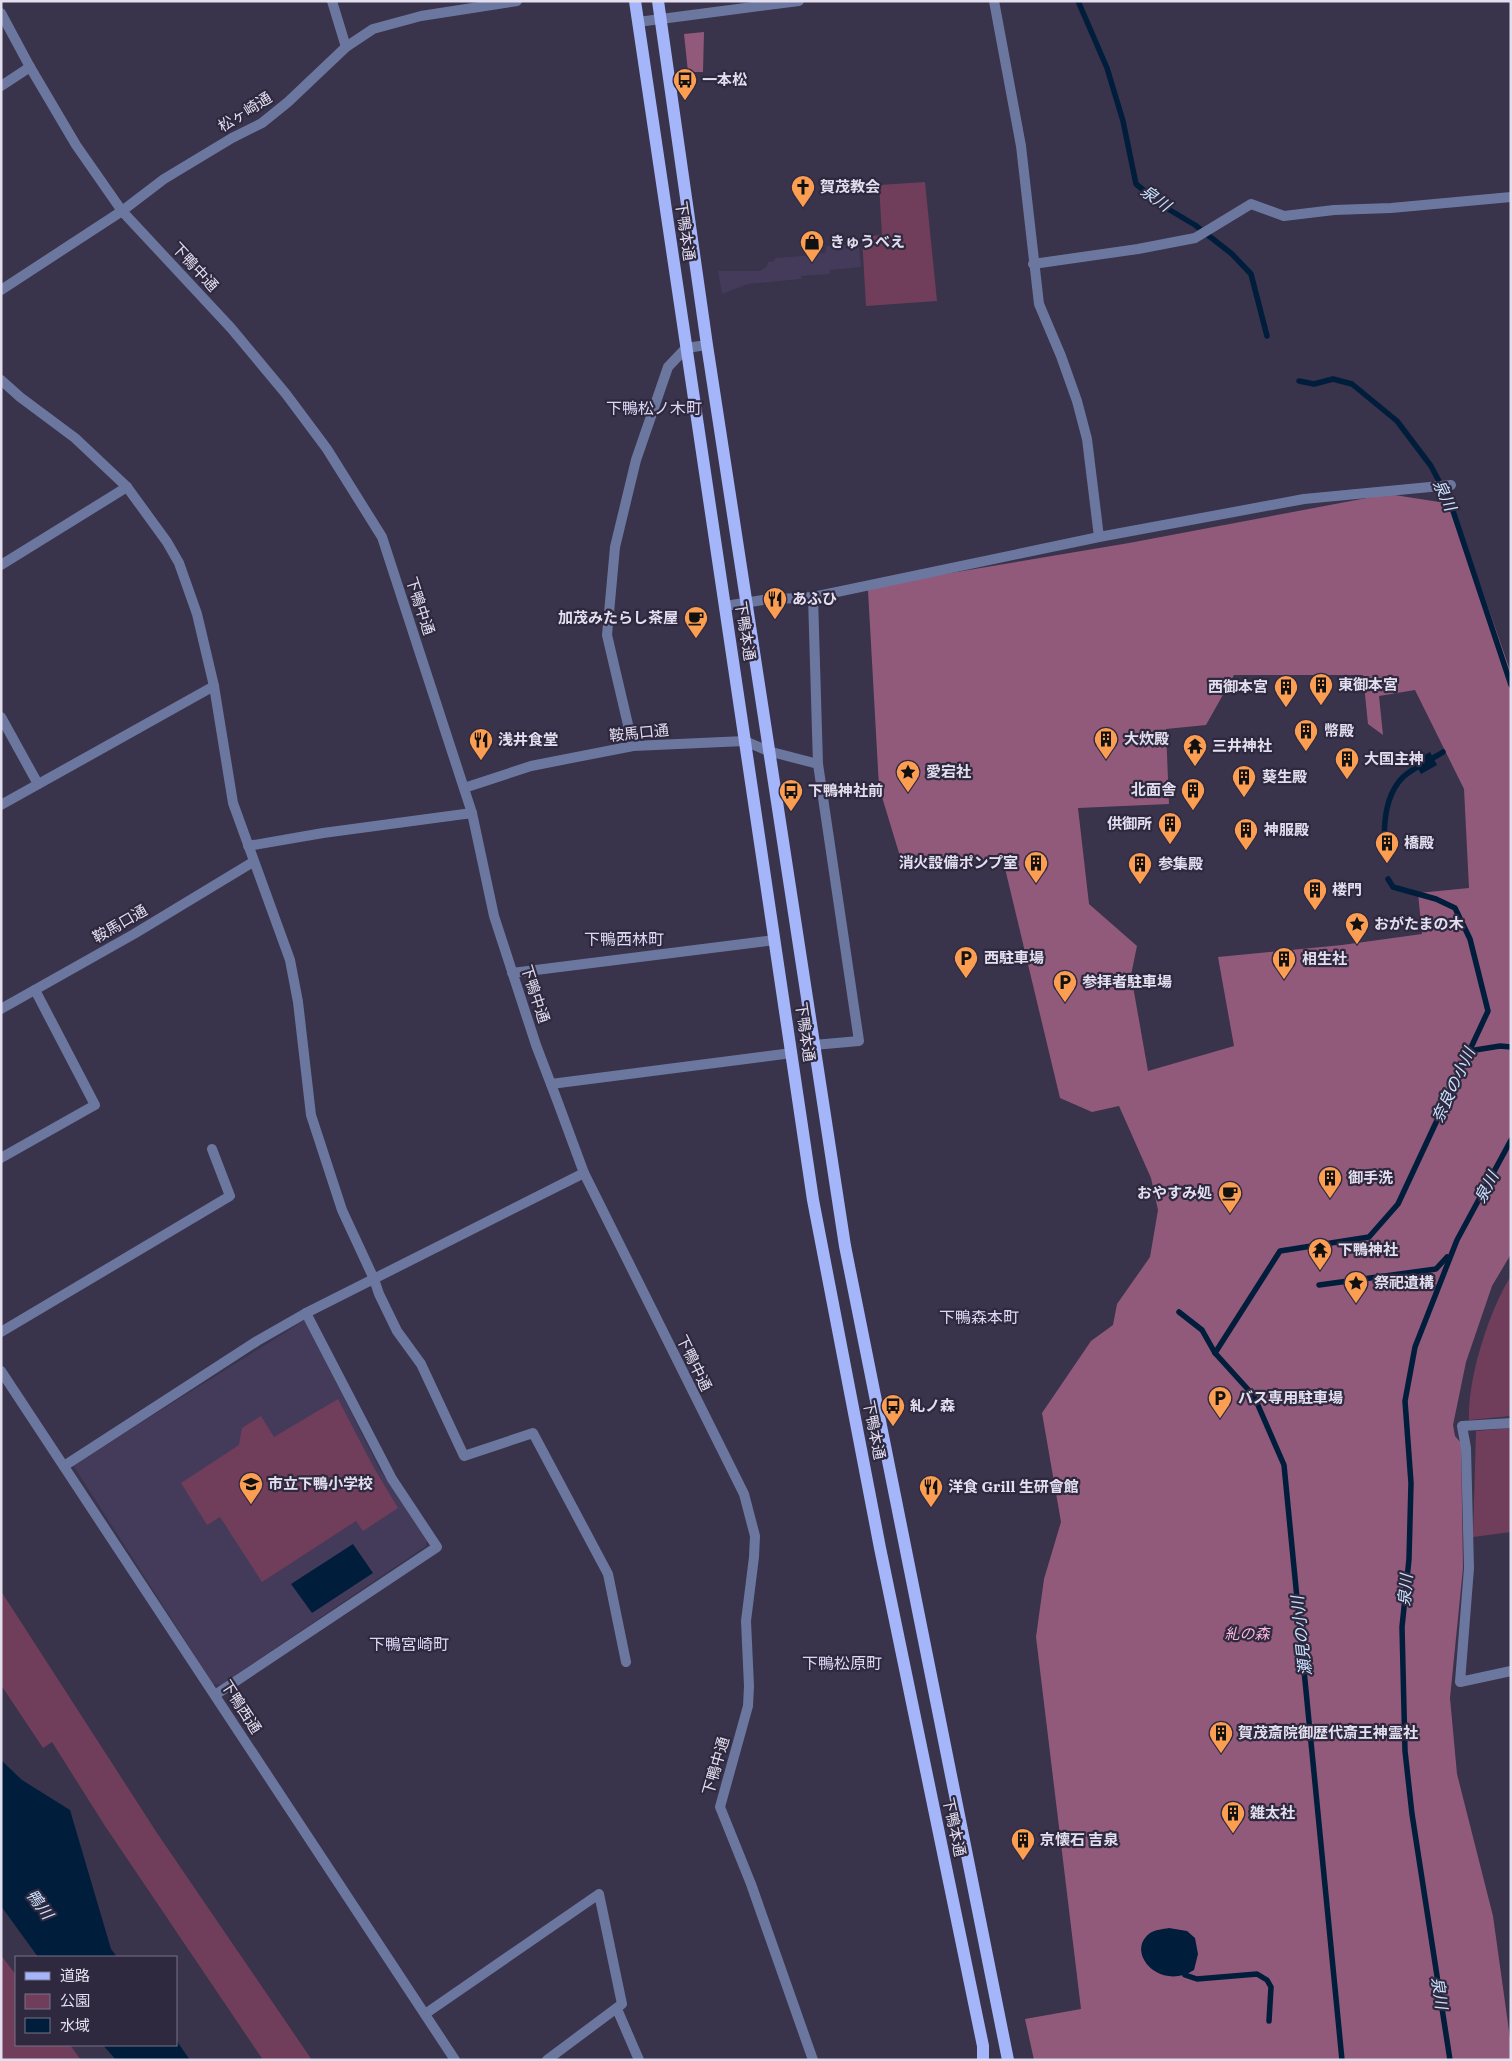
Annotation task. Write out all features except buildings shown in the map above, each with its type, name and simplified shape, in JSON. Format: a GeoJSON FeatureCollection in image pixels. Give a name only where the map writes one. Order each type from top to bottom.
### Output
{"type":"FeatureCollection","features":[{"type":"Feature","properties":{"kind":"main road","name":"下鴨本通"},"geometry":{"type":"LineString","coordinates":[[634,1],[813,1200],[880,1548],[983,2046],[983,2060]]}},
{"type":"Feature","properties":{"kind":"main road","name":"下鴨本通"},"geometry":{"type":"LineString","coordinates":[[658,1],[707,345],[768,750],[846,1246],[1008,2060]]}},
{"type":"Feature","properties":{"kind":"street"},"geometry":{"type":"LineString","coordinates":[[332,1],[346,47]]}},
{"type":"Feature","properties":{"kind":"street","name":"松ヶ崎通"},"geometry":{"type":"LineString","coordinates":[[1,290],[122,211],[164,179],[232,138],[262,123],[288,102],[346,47],[373,29],[473,4],[517,1]]}},
{"type":"Feature","properties":{"kind":"street"},"geometry":{"type":"LineString","coordinates":[[638,22],[799,1]]}},
{"type":"Feature","properties":{"kind":"street"},"geometry":{"type":"LineString","coordinates":[[994,1],[1021,146],[1039,304],[1071,383],[1087,439],[1099,537]]}},
{"type":"Feature","properties":{"kind":"street","name":"下鴨中通"},"geometry":{"type":"LineString","coordinates":[[1,13],[76,145],[122,211],[231,328],[286,394],[327,449],[382,537],[472,813],[494,916],[512,973],[584,1173],[744,1494],[755,1536],[746,1620],[748,1706],[720,1807],[751,1884],[813,2060]]}},
{"type":"Feature","properties":{"kind":"street"},"geometry":{"type":"LineString","coordinates":[[1,86],[30,67]]}},
{"type":"Feature","properties":{"kind":"street"},"geometry":{"type":"LineString","coordinates":[[1033,264],[1138,249],[1195,238],[1251,204],[1284,216],[1334,210],[1391,208],[1511,196]]}},
{"type":"Feature","properties":{"kind":"street"},"geometry":{"type":"LineString","coordinates":[[633,746],[607,636],[616,547],[636,460],[668,367],[686,348],[707,345]]}},
{"type":"Feature","properties":{"kind":"street"},"geometry":{"type":"LineString","coordinates":[[1,380],[20,397],[75,438],[127,488],[167,542],[179,564],[197,614],[214,686],[233,803],[290,960],[298,1002],[311,1115],[342,1210],[397,1331],[421,1364],[464,1456],[533,1433],[608,1574],[626,1662]]}},
{"type":"Feature","properties":{"kind":"street"},"geometry":{"type":"LineString","coordinates":[[725,606],[763,600],[814,597],[1099,537],[1304,498],[1451,485]]}},
{"type":"Feature","properties":{"kind":"street"},"geometry":{"type":"LineString","coordinates":[[1,565],[127,488]]}},
{"type":"Feature","properties":{"kind":"street"},"geometry":{"type":"LineString","coordinates":[[814,597],[818,764],[859,1041],[814,1045]]}},
{"type":"Feature","properties":{"kind":"street"},"geometry":{"type":"LineString","coordinates":[[1,805],[214,686]]}},
{"type":"Feature","properties":{"kind":"street"},"geometry":{"type":"LineString","coordinates":[[1,717],[38,784]]}},
{"type":"Feature","properties":{"kind":"street","name":"鞍馬口通"},"geometry":{"type":"LineString","coordinates":[[464,788],[531,766],[633,746],[745,742],[818,764]]}},
{"type":"Feature","properties":{"kind":"street"},"geometry":{"type":"LineString","coordinates":[[248,846],[323,833],[472,813]]}},
{"type":"Feature","properties":{"kind":"street","name":"鞍馬口通"},"geometry":{"type":"LineString","coordinates":[[1,1009],[123,940],[253,862]]}},
{"type":"Feature","properties":{"kind":"street"},"geometry":{"type":"LineString","coordinates":[[512,973],[775,940]]}},
{"type":"Feature","properties":{"kind":"street"},"geometry":{"type":"LineString","coordinates":[[1,1158],[95,1105],[35,990]]}},
{"type":"Feature","properties":{"kind":"street"},"geometry":{"type":"LineString","coordinates":[[551,1084],[792,1053]]}},
{"type":"Feature","properties":{"kind":"street"},"geometry":{"type":"LineString","coordinates":[[1,1332],[230,1196],[212,1149]]}},
{"type":"Feature","properties":{"kind":"street"},"geometry":{"type":"LineString","coordinates":[[64,1466],[256,1341],[306,1313],[584,1173]]}},
{"type":"Feature","properties":{"kind":"street"},"geometry":{"type":"LineString","coordinates":[[215,1695],[437,1547],[392,1479],[306,1313]]}},
{"type":"Feature","properties":{"kind":"street","name":"下鴨西通"},"geometry":{"type":"LineString","coordinates":[[1,1371],[455,2060]]}},
{"type":"Feature","properties":{"kind":"street"},"geometry":{"type":"LineString","coordinates":[[1511,1423],[1462,1426],[1466,1448],[1469,1568],[1460,1682],[1511,1671]]}},
{"type":"Feature","properties":{"kind":"street"},"geometry":{"type":"LineString","coordinates":[[425,2014],[599,1894],[622,2004],[547,2060]]}},
{"type":"Feature","properties":{"kind":"street"},"geometry":{"type":"LineString","coordinates":[[617,2009],[639,2060]]}},
{"type":"Feature","properties":{"kind":"shaded area"},"geometry":{"type":"Polygon","coordinates":[[[859,244],[861,267],[830,270],[830,274],[801,276],[801,279],[748,284],[722,294],[718,271],[760,271],[767,266],[768,262],[774,261],[775,258],[815,255],[826,253],[826,246],[859,244]]]}},
{"type":"Feature","properties":{"kind":"shaded area","name":"市立下鴨小学校"},"geometry":{"type":"Polygon","coordinates":[[[305,1320],[379,1468],[427,1541],[426,1546],[221,1685],[213,1684],[73,1465],[305,1320]]]}},
{"type":"Feature","properties":{"kind":"green space"},"geometry":{"type":"Polygon","coordinates":[[[704,32],[703,72],[688,72],[684,34],[704,32]]]}},
{"type":"Feature","properties":{"kind":"green space"},"geometry":{"type":"Polygon","coordinates":[[[925,182],[937,301],[866,306],[862,237],[882,235],[879,185],[925,182]]]}},
{"type":"Feature","properties":{"kind":"green space","name":"糺の森"},"geometry":{"type":"Polygon","coordinates":[[[1388,494],[1452,504],[1511,673],[1511,1254],[1492,1286],[1466,1362],[1453,1425],[1455,1436],[1461,1443],[1463,1568],[1450,1698],[1457,1774],[1493,1916],[1511,2045],[1511,2060],[1034,2060],[1025,2019],[1081,2009],[1036,1637],[1044,1579],[1061,1522],[1042,1413],[1091,1341],[1113,1325],[1117,1304],[1150,1257],[1158,1210],[1151,1178],[1119,1106],[1092,1112],[1060,1098],[1003,860],[902,863],[879,787],[868,590],[903,581],[1129,543],[1388,494]],[[1234,675],[1206,725],[1166,729],[1169,804],[1078,808],[1089,904],[1137,946],[1131,975],[1148,1071],[1234,1046],[1218,957],[1342,945],[1422,934],[1418,893],[1469,888],[1464,789],[1415,690],[1379,696],[1383,735],[1368,724],[1363,675],[1234,675]]]}},
{"type":"Feature","properties":{"kind":"green space"},"geometry":{"type":"Polygon","coordinates":[[[1511,1276],[1511,1416],[1469,1420],[1472,1385],[1481,1346],[1495,1307],[1511,1276]]]}},
{"type":"Feature","properties":{"kind":"green space"},"geometry":{"type":"Polygon","coordinates":[[[338,1399],[374,1468],[398,1508],[363,1531],[356,1521],[262,1582],[220,1517],[207,1525],[181,1483],[239,1445],[242,1428],[261,1416],[274,1437],[338,1399]]]}},
{"type":"Feature","properties":{"kind":"green space"},"geometry":{"type":"Polygon","coordinates":[[[1511,1428],[1511,1532],[1473,1537],[1476,1431],[1511,1428]]]}},
{"type":"Feature","properties":{"kind":"green space"},"geometry":{"type":"Polygon","coordinates":[[[1,1591],[157,1833],[312,2060],[263,2060],[105,1826],[52,1742],[43,1748],[1,1685],[1,1591]]]}},
{"type":"Feature","properties":{"kind":"green space"},"geometry":{"type":"Polygon","coordinates":[[[1,1955],[15,1974],[15,2046],[71,2046],[81,2060],[1,2060],[1,1955]]]}},
{"type":"Feature","properties":{"kind":"water"},"geometry":{"type":"Polygon","coordinates":[[[1430,752],[1437,765],[1421,774],[1414,761],[1430,752]]]}},
{"type":"Feature","properties":{"kind":"water"},"geometry":{"type":"Polygon","coordinates":[[[353,1544],[373,1573],[312,1613],[291,1584],[353,1544]]]}},
{"type":"Feature","properties":{"kind":"water","name":"鴨川"},"geometry":{"type":"Polygon","coordinates":[[[1,1760],[22,1780],[70,1810],[111,1949],[116,1956],[37,1956],[1,1906],[1,1760]]]}},
{"type":"Feature","properties":{"kind":"water"},"geometry":{"type":"Polygon","coordinates":[[[1169,1928],[1187,1931],[1195,1938],[1198,1954],[1194,1970],[1181,1976],[1169,1976],[1158,1973],[1144,1959],[1141,1950],[1143,1941],[1150,1933],[1169,1928]]]}},
{"type":"Feature","properties":{"kind":"water"},"geometry":{"type":"Polygon","coordinates":[[[178,2043],[190,2060],[116,2060],[104,2046],[178,2046],[178,2043]]]}},
{"type":"Feature","properties":{"kind":"waterway","name":"泉川"},"geometry":{"type":"LineString","coordinates":[[1078,1],[1107,68],[1123,121],[1136,184],[1163,206],[1195,225],[1232,254],[1251,274],[1267,336]]}},
{"type":"Feature","properties":{"kind":"waterway","name":"泉川"},"geometry":{"type":"LineString","coordinates":[[1299,381],[1314,384],[1333,379],[1352,384],[1397,421],[1431,466],[1450,502],[1511,685]]}},
{"type":"Feature","properties":{"kind":"waterway"},"geometry":{"type":"LineString","coordinates":[[1385,850],[1386,811],[1392,792],[1403,777],[1443,752]]}},
{"type":"Feature","properties":{"kind":"waterway","name":"瀬見の小川"},"geometry":{"type":"LineString","coordinates":[[1342,2060],[1284,1465],[1254,1396],[1215,1353],[1280,1251],[1369,1237],[1398,1204],[1488,1011],[1470,939],[1455,908],[1436,899],[1393,887],[1388,879]]}},
{"type":"Feature","properties":{"kind":"waterway","name":"奈良の小川"},"geometry":{"type":"LineString","coordinates":[[1469,1051],[1500,1046],[1511,1047]]}},
{"type":"Feature","properties":{"kind":"waterway","name":"泉川"},"geometry":{"type":"LineString","coordinates":[[1450,2060],[1412,1814],[1405,1751],[1402,1627],[1409,1559],[1411,1483],[1405,1401],[1415,1347],[1457,1240],[1511,1140]]}},
{"type":"Feature","properties":{"kind":"waterway"},"geometry":{"type":"LineString","coordinates":[[1319,1285],[1436,1269],[1447,1257]]}},
{"type":"Feature","properties":{"kind":"waterway"},"geometry":{"type":"LineString","coordinates":[[1179,1312],[1202,1330],[1215,1353]]}},
{"type":"Feature","properties":{"kind":"waterway"},"geometry":{"type":"LineString","coordinates":[[1185,1975],[1197,1979],[1257,1974],[1267,1980],[1271,1987],[1269,2021]]}},
{"type":"Feature","properties":{"kind":"place","name":"一本松"},"geometry":{"type":"Point","coordinates":[685,101]}},
{"type":"Feature","properties":{"kind":"place","name":"賀茂教会"},"geometry":{"type":"Point","coordinates":[803,208]}},
{"type":"Feature","properties":{"kind":"place","name":"きゅうべえ"},"geometry":{"type":"Point","coordinates":[812,263]}},
{"type":"Feature","properties":{"kind":"place","name":"あふひ"},"geometry":{"type":"Point","coordinates":[775,620]}},
{"type":"Feature","properties":{"kind":"place","name":"加茂みたらし茶屋"},"geometry":{"type":"Point","coordinates":[696,639]}},
{"type":"Feature","properties":{"kind":"place","name":"東御本宮"},"geometry":{"type":"Point","coordinates":[1321,706]}},
{"type":"Feature","properties":{"kind":"place","name":"西御本宮"},"geometry":{"type":"Point","coordinates":[1286,708]}},
{"type":"Feature","properties":{"kind":"place","name":"幣殿"},"geometry":{"type":"Point","coordinates":[1306,752]}},
{"type":"Feature","properties":{"kind":"place","name":"大炊殿"},"geometry":{"type":"Point","coordinates":[1106,760]}},
{"type":"Feature","properties":{"kind":"place","name":"浅井食堂"},"geometry":{"type":"Point","coordinates":[481,761]}},
{"type":"Feature","properties":{"kind":"place","name":"三井神社"},"geometry":{"type":"Point","coordinates":[1195,767]}},
{"type":"Feature","properties":{"kind":"place","name":"大国主神"},"geometry":{"type":"Point","coordinates":[1347,780]}},
{"type":"Feature","properties":{"kind":"place","name":"愛宕社"},"geometry":{"type":"Point","coordinates":[908,793]}},
{"type":"Feature","properties":{"kind":"place","name":"葵生殿"},"geometry":{"type":"Point","coordinates":[1244,798]}},
{"type":"Feature","properties":{"kind":"place","name":"北面舎"},"geometry":{"type":"Point","coordinates":[1193,811]}},
{"type":"Feature","properties":{"kind":"place","name":"下鴨神社前"},"geometry":{"type":"Point","coordinates":[791,812]}},
{"type":"Feature","properties":{"kind":"place","name":"供御所"},"geometry":{"type":"Point","coordinates":[1170,845]}},
{"type":"Feature","properties":{"kind":"place","name":"神服殿"},"geometry":{"type":"Point","coordinates":[1246,851]}},
{"type":"Feature","properties":{"kind":"place","name":"橋殿"},"geometry":{"type":"Point","coordinates":[1387,864]}},
{"type":"Feature","properties":{"kind":"place","name":"消火設備ポンプ室"},"geometry":{"type":"Point","coordinates":[1036,884]}},
{"type":"Feature","properties":{"kind":"place","name":"参集殿"},"geometry":{"type":"Point","coordinates":[1140,885]}},
{"type":"Feature","properties":{"kind":"place","name":"楼門"},"geometry":{"type":"Point","coordinates":[1315,911]}},
{"type":"Feature","properties":{"kind":"place","name":"おがたまの木"},"geometry":{"type":"Point","coordinates":[1357,945]}},
{"type":"Feature","properties":{"kind":"place","name":"西駐車場"},"geometry":{"type":"Point","coordinates":[966,979]}},
{"type":"Feature","properties":{"kind":"place","name":"相生社"},"geometry":{"type":"Point","coordinates":[1284,980]}},
{"type":"Feature","properties":{"kind":"place","name":"参拝者駐車場"},"geometry":{"type":"Point","coordinates":[1065,1003]}},
{"type":"Feature","properties":{"kind":"place","name":"御手洗"},"geometry":{"type":"Point","coordinates":[1330,1199]}},
{"type":"Feature","properties":{"kind":"place","name":"おやすみ処"},"geometry":{"type":"Point","coordinates":[1230,1214]}},
{"type":"Feature","properties":{"kind":"place","name":"下鴨神社"},"geometry":{"type":"Point","coordinates":[1320,1271]}},
{"type":"Feature","properties":{"kind":"place","name":"祭祀遺構"},"geometry":{"type":"Point","coordinates":[1356,1304]}},
{"type":"Feature","properties":{"kind":"place","name":"バス専用駐車場"},"geometry":{"type":"Point","coordinates":[1220,1419]}},
{"type":"Feature","properties":{"kind":"place","name":"糺ノ森"},"geometry":{"type":"Point","coordinates":[893,1427]}},
{"type":"Feature","properties":{"kind":"place","name":"市立下鴨小学校"},"geometry":{"type":"Point","coordinates":[251,1505]}},
{"type":"Feature","properties":{"kind":"place","name":"洋食 Grill 生研會館"},"geometry":{"type":"Point","coordinates":[931,1508]}},
{"type":"Feature","properties":{"kind":"place","name":"賀茂斎院御歴代斎王神霊社"},"geometry":{"type":"Point","coordinates":[1221,1754]}},
{"type":"Feature","properties":{"kind":"place","name":"雑太社"},"geometry":{"type":"Point","coordinates":[1233,1834]}},
{"type":"Feature","properties":{"kind":"place","name":"京懐石 吉泉"},"geometry":{"type":"Point","coordinates":[1023,1861]}},
{"type":"Feature","properties":{"kind":"district","name":"下鴨松ノ木町"},"geometry":{"type":"Point","coordinates":[654,408]}},
{"type":"Feature","properties":{"kind":"district","name":"下鴨西林町"},"geometry":{"type":"Point","coordinates":[624,939]}},
{"type":"Feature","properties":{"kind":"district","name":"下鴨森本町"},"geometry":{"type":"Point","coordinates":[979,1317]}},
{"type":"Feature","properties":{"kind":"district","name":"下鴨宮崎町"},"geometry":{"type":"Point","coordinates":[409,1644]}},
{"type":"Feature","properties":{"kind":"district","name":"下鴨松原町"},"geometry":{"type":"Point","coordinates":[842,1663]}}]}
